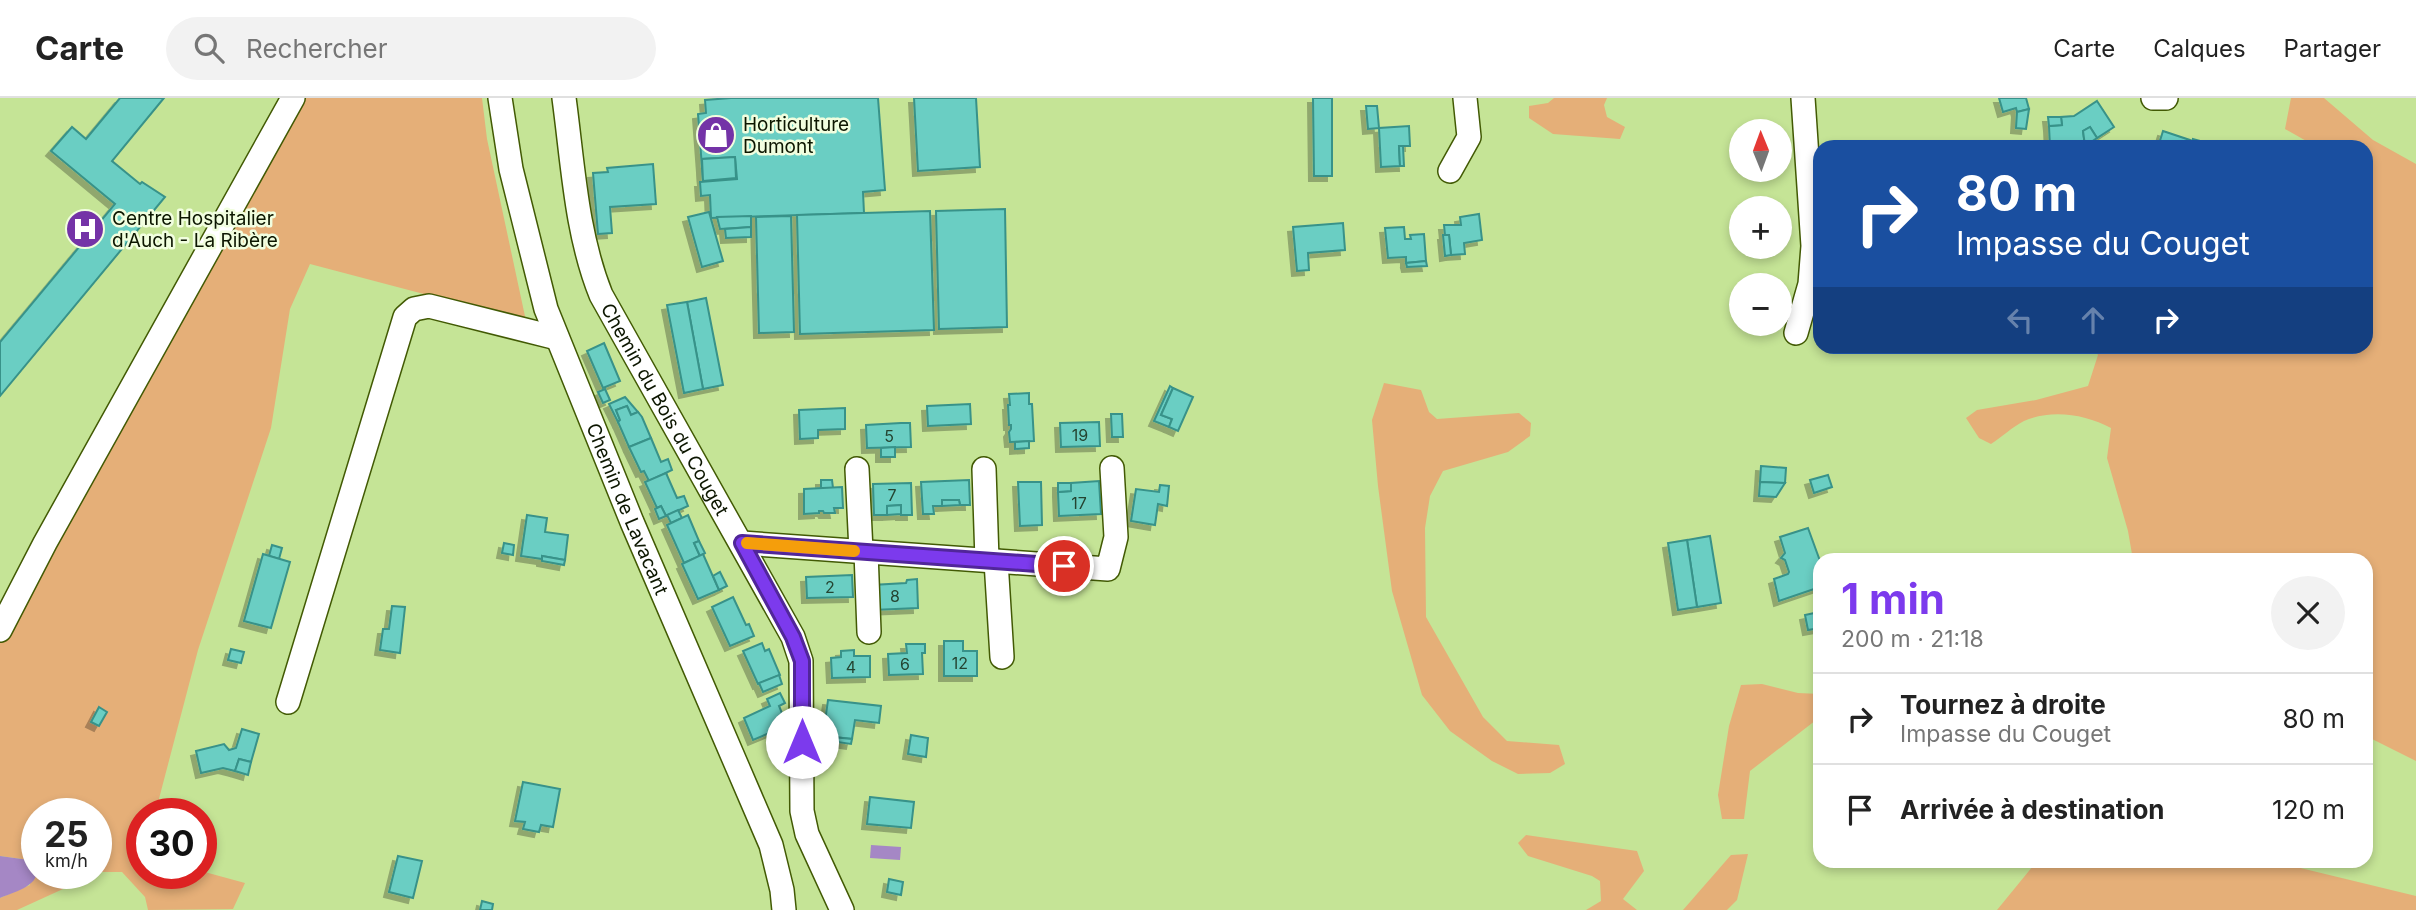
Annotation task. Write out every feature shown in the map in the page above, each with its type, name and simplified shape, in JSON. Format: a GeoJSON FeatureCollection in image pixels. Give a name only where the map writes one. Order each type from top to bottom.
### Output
{"type":"FeatureCollection","features":[{"type":"Feature","properties":{"kind":"street"},"geometry":{"type":"LineString","coordinates":[[0,630],[45,543],[293,98]]}},
{"type":"Feature","properties":{"kind":"street","name":"Chemin de Lavacant"},"geometry":{"type":"LineString","coordinates":[[500,98],[511,169],[546,309],[632,522],[771,845],[784,910]]}},
{"type":"Feature","properties":{"kind":"street","name":"Chemin du Bois du Couget"},"geometry":{"type":"LineString","coordinates":[[564,98],[580,224],[593,276],[601,295],[742,543],[793,637],[802,661],[802,811],[807,834],[842,910]]}},
{"type":"Feature","properties":{"kind":"street"},"geometry":{"type":"LineString","coordinates":[[1450,171],[1469,137],[1465,98]]}},
{"type":"Feature","properties":{"kind":"street"},"geometry":{"type":"LineString","coordinates":[[1796,333],[1810,284],[1813,246],[1803,98]]}},
{"type":"Feature","properties":{"kind":"street"},"geometry":{"type":"LineString","coordinates":[[2153,98],[2166,98]]}},
{"type":"Feature","properties":{"kind":"street"},"geometry":{"type":"LineString","coordinates":[[288,702],[405,317],[414,309],[429,306],[557,338]]}},
{"type":"Feature","properties":{"kind":"street"},"geometry":{"type":"LineString","coordinates":[[742,543],[1108,569],[1116,537],[1112,468]]}},
{"type":"Feature","properties":{"kind":"street"},"geometry":{"type":"LineString","coordinates":[[857,469],[869,632]]}},
{"type":"Feature","properties":{"kind":"street"},"geometry":{"type":"LineString","coordinates":[[984,469],[1002,657]]}},
{"type":"Feature","properties":{"kind":"shaded area"},"geometry":{"type":"Polygon","coordinates":[[[289,98],[482,98],[487,139],[526,321],[310,264],[290,309],[271,428],[198,650],[159,798],[126,798],[126,876],[122,872],[112,872],[112,798],[21,798],[21,859],[0,856],[0,617],[289,98]]]}},
{"type":"Feature","properties":{"kind":"shaded area"},"geometry":{"type":"Polygon","coordinates":[[[1554,98],[1607,98],[1604,105],[1607,117],[1625,127],[1620,139],[1553,134],[1529,118],[1529,106],[1548,103],[1554,98]]]}},
{"type":"Feature","properties":{"kind":"shaded area"},"geometry":{"type":"Polygon","coordinates":[[[2291,98],[2324,98],[2373,140],[2305,140],[2285,129],[2291,98]]]}},
{"type":"Feature","properties":{"kind":"shaded area"},"geometry":{"type":"Polygon","coordinates":[[[2373,140],[2416,164],[2416,761],[2373,740],[2373,553],[2132,553],[2107,458],[2111,428],[2079,416],[2045,415],[2024,421],[1991,444],[1979,438],[1966,418],[1977,410],[2036,400],[2088,386],[2098,355],[2373,354],[2373,140]]]}},
{"type":"Feature","properties":{"kind":"shaded area"},"geometry":{"type":"Polygon","coordinates":[[[1384,383],[1421,390],[1429,412],[1437,419],[1519,413],[1531,423],[1530,436],[1508,452],[1443,471],[1430,496],[1425,528],[1426,617],[1483,717],[1507,741],[1559,745],[1565,764],[1550,773],[1518,774],[1492,761],[1450,731],[1422,695],[1392,591],[1378,486],[1372,420],[1384,383]]]}},
{"type":"Feature","properties":{"kind":"shaded area"},"geometry":{"type":"Polygon","coordinates":[[[1762,684],[1798,693],[1813,694],[1813,722],[1750,771],[1744,819],[1722,819],[1718,795],[1729,726],[1741,685],[1762,684]]]}},
{"type":"Feature","properties":{"kind":"shaded area"},"geometry":{"type":"Polygon","coordinates":[[[1526,835],[1637,851],[1644,871],[1623,899],[1637,910],[1586,910],[1601,901],[1600,881],[1528,856],[1518,843],[1526,835]]]}},
{"type":"Feature","properties":{"kind":"shaded area"},"geometry":{"type":"Polygon","coordinates":[[[871,845],[901,847],[900,860],[870,858],[871,845]]]}},
{"type":"Feature","properties":{"kind":"shaded area"},"geometry":{"type":"Polygon","coordinates":[[[1748,854],[1737,900],[1727,910],[1683,910],[1731,855],[1748,854]]]}},
{"type":"Feature","properties":{"kind":"shaded area"},"geometry":{"type":"Polygon","coordinates":[[[0,856],[21,859],[22,889],[0,898],[0,856]]]}},
{"type":"Feature","properties":{"kind":"shaded area"},"geometry":{"type":"Polygon","coordinates":[[[2031,868],[2300,868],[2416,896],[2416,910],[1997,910],[2031,868]]]}},
{"type":"Feature","properties":{"kind":"shaded area"},"geometry":{"type":"Polygon","coordinates":[[[217,875],[245,883],[233,909],[148,910],[145,897],[138,889],[217,889],[217,875]]]}},
{"type":"Feature","properties":{"kind":"shaded area"},"geometry":{"type":"Polygon","coordinates":[[[21,889],[63,889],[17,910],[0,910],[0,898],[21,889]]]}},
{"type":"Feature","properties":{"kind":"building"},"geometry":{"type":"Polygon","coordinates":[[[120,98],[164,98],[112,161],[140,184],[142,182],[165,197],[0,396],[0,342],[115,204],[51,151],[72,127],[86,139],[120,98]]]}},
{"type":"Feature","properties":{"kind":"building"},"geometry":{"type":"Polygon","coordinates":[[[878,98],[885,190],[863,192],[864,213],[711,218],[710,195],[701,196],[700,182],[737,179],[735,157],[702,159],[703,181],[698,114],[706,113],[705,100],[878,98]]]}},
{"type":"Feature","properties":{"kind":"building"},"geometry":{"type":"Polygon","coordinates":[[[914,98],[976,98],[980,167],[918,171],[914,98]]]}},
{"type":"Feature","properties":{"kind":"building"},"geometry":{"type":"Polygon","coordinates":[[[1313,98],[1332,98],[1332,176],[1314,176],[1313,98]]]}},
{"type":"Feature","properties":{"kind":"building"},"geometry":{"type":"Polygon","coordinates":[[[1999,98],[2026,98],[2029,109],[2017,112],[2016,108],[2003,112],[1999,98]]]}},
{"type":"Feature","properties":{"kind":"building"},"geometry":{"type":"Polygon","coordinates":[[[2097,101],[2114,127],[2097,138],[2090,127],[2083,131],[2084,140],[2050,140],[2049,126],[2062,125],[2061,117],[2074,116],[2097,101]]]}},
{"type":"Feature","properties":{"kind":"building"},"geometry":{"type":"Polygon","coordinates":[[[1366,106],[1377,106],[1379,128],[1368,129],[1366,106]]]}},
{"type":"Feature","properties":{"kind":"building"},"geometry":{"type":"Polygon","coordinates":[[[2029,109],[2026,129],[2016,128],[2017,112],[2029,109]]]}},
{"type":"Feature","properties":{"kind":"building"},"geometry":{"type":"Polygon","coordinates":[[[2048,117],[2061,117],[2062,125],[2049,126],[2048,117]]]}},
{"type":"Feature","properties":{"kind":"building"},"geometry":{"type":"Polygon","coordinates":[[[1409,126],[1410,146],[1399,146],[1400,166],[1381,167],[1379,128],[1409,126]]]}},
{"type":"Feature","properties":{"kind":"building"},"geometry":{"type":"Polygon","coordinates":[[[2090,127],[2097,138],[2084,140],[2083,131],[2090,127]]]}},
{"type":"Feature","properties":{"kind":"building"},"geometry":{"type":"Polygon","coordinates":[[[2163,131],[2190,140],[2160,140],[2163,131]]]}},
{"type":"Feature","properties":{"kind":"building"},"geometry":{"type":"Polygon","coordinates":[[[1399,146],[1403,146],[1404,166],[1400,166],[1399,146]]]}},
{"type":"Feature","properties":{"kind":"building"},"geometry":{"type":"Polygon","coordinates":[[[735,157],[736,178],[703,181],[702,159],[735,157]]]}},
{"type":"Feature","properties":{"kind":"building"},"geometry":{"type":"Polygon","coordinates":[[[653,164],[656,204],[610,207],[612,233],[598,234],[593,173],[608,172],[607,168],[653,164]]]}},
{"type":"Feature","properties":{"kind":"building"},"geometry":{"type":"Polygon","coordinates":[[[1005,209],[1007,327],[939,329],[936,211],[1005,209]]]}},
{"type":"Feature","properties":{"kind":"building"},"geometry":{"type":"Polygon","coordinates":[[[930,211],[934,330],[800,334],[797,215],[930,211]]]}},
{"type":"Feature","properties":{"kind":"building"},"geometry":{"type":"Polygon","coordinates":[[[709,212],[723,261],[702,267],[688,217],[709,212]]]}},
{"type":"Feature","properties":{"kind":"building"},"geometry":{"type":"Polygon","coordinates":[[[1479,214],[1482,240],[1464,243],[1465,254],[1451,255],[1449,235],[1445,235],[1444,225],[1461,225],[1460,217],[1479,214]]]}},
{"type":"Feature","properties":{"kind":"building"},"geometry":{"type":"Polygon","coordinates":[[[751,216],[751,227],[720,229],[717,217],[751,216]]]}},
{"type":"Feature","properties":{"kind":"building"},"geometry":{"type":"Polygon","coordinates":[[[791,216],[794,332],[759,333],[756,217],[791,216]]]}},
{"type":"Feature","properties":{"kind":"building"},"geometry":{"type":"Polygon","coordinates":[[[1343,223],[1345,250],[1308,253],[1309,270],[1297,271],[1293,227],[1343,223]]]}},
{"type":"Feature","properties":{"kind":"building"},"geometry":{"type":"Polygon","coordinates":[[[751,227],[751,237],[726,238],[725,229],[751,227]]]}},
{"type":"Feature","properties":{"kind":"building"},"geometry":{"type":"Polygon","coordinates":[[[1404,227],[1405,239],[1411,239],[1410,235],[1424,234],[1426,261],[1406,263],[1406,257],[1388,258],[1385,228],[1404,227]]]}},
{"type":"Feature","properties":{"kind":"building"},"geometry":{"type":"Polygon","coordinates":[[[1443,235],[1449,235],[1451,255],[1445,256],[1443,235]]]}},
{"type":"Feature","properties":{"kind":"building"},"geometry":{"type":"Polygon","coordinates":[[[1426,261],[1427,266],[1407,267],[1406,263],[1426,261]]]}},
{"type":"Feature","properties":{"kind":"building"},"geometry":{"type":"Polygon","coordinates":[[[706,298],[723,385],[703,389],[687,302],[706,298]]]}},
{"type":"Feature","properties":{"kind":"building"},"geometry":{"type":"Polygon","coordinates":[[[687,302],[703,389],[684,393],[667,305],[687,302]]]}},
{"type":"Feature","properties":{"kind":"building"},"geometry":{"type":"Polygon","coordinates":[[[604,343],[620,381],[603,388],[587,351],[604,343]]]}},
{"type":"Feature","properties":{"kind":"building"},"geometry":{"type":"Polygon","coordinates":[[[1170,386],[1173,388],[1161,415],[1172,419],[1169,427],[1154,421],[1170,386]]]}},
{"type":"Feature","properties":{"kind":"building"},"geometry":{"type":"Polygon","coordinates":[[[1173,388],[1193,397],[1178,431],[1169,427],[1172,419],[1161,415],[1173,388]]]}},
{"type":"Feature","properties":{"kind":"building"},"geometry":{"type":"Polygon","coordinates":[[[605,389],[610,400],[603,403],[598,392],[605,389]]]}},
{"type":"Feature","properties":{"kind":"building"},"geometry":{"type":"Polygon","coordinates":[[[1029,393],[1034,441],[1010,442],[1009,394],[1029,393]]]}},
{"type":"Feature","properties":{"kind":"building"},"geometry":{"type":"Polygon","coordinates":[[[625,397],[638,412],[631,415],[627,406],[616,410],[620,420],[618,422],[609,404],[625,397]]]}},
{"type":"Feature","properties":{"kind":"building"},"geometry":{"type":"Polygon","coordinates":[[[970,404],[971,424],[928,426],[927,406],[970,404]]]}},
{"type":"Feature","properties":{"kind":"building"},"geometry":{"type":"Polygon","coordinates":[[[627,406],[631,415],[638,412],[642,417],[651,438],[629,447],[616,410],[627,406]]]}},
{"type":"Feature","properties":{"kind":"building"},"geometry":{"type":"Polygon","coordinates":[[[845,408],[845,429],[818,430],[818,438],[800,439],[799,410],[845,408]]]}},
{"type":"Feature","properties":{"kind":"building"},"geometry":{"type":"Polygon","coordinates":[[[1111,414],[1122,414],[1123,437],[1112,437],[1111,414]]]}},
{"type":"Feature","properties":{"kind":"building"},"geometry":{"type":"Polygon","coordinates":[[[1099,422],[1100,446],[1061,447],[1060,423],[1099,422]]]}},
{"type":"Feature","properties":{"kind":"building"},"geometry":{"type":"Polygon","coordinates":[[[910,423],[911,447],[867,448],[866,425],[910,423]]]}},
{"type":"Feature","properties":{"kind":"building"},"geometry":{"type":"Polygon","coordinates":[[[651,438],[661,462],[668,459],[672,470],[649,481],[644,471],[641,472],[629,447],[651,438]]]}},
{"type":"Feature","properties":{"kind":"building"},"geometry":{"type":"Polygon","coordinates":[[[1029,441],[1029,448],[1015,449],[1015,442],[1029,441]]]}},
{"type":"Feature","properties":{"kind":"building"},"geometry":{"type":"Polygon","coordinates":[[[895,447],[895,457],[881,457],[881,448],[895,447]]]}},
{"type":"Feature","properties":{"kind":"building"},"geometry":{"type":"Polygon","coordinates":[[[1761,466],[1786,468],[1785,483],[1760,482],[1761,466]]]}},
{"type":"Feature","properties":{"kind":"building"},"geometry":{"type":"Polygon","coordinates":[[[666,473],[677,498],[684,496],[688,506],[666,516],[661,506],[657,508],[645,482],[666,473]]]}},
{"type":"Feature","properties":{"kind":"building"},"geometry":{"type":"Polygon","coordinates":[[[1828,475],[1832,487],[1814,493],[1810,480],[1828,475]]]}},
{"type":"Feature","properties":{"kind":"building"},"geometry":{"type":"Polygon","coordinates":[[[821,480],[832,480],[833,488],[821,488],[821,480]]]}},
{"type":"Feature","properties":{"kind":"building"},"geometry":{"type":"Polygon","coordinates":[[[969,480],[970,505],[960,505],[959,500],[942,500],[942,506],[933,506],[934,514],[923,514],[921,482],[969,480]]]}},
{"type":"Feature","properties":{"kind":"building"},"geometry":{"type":"Polygon","coordinates":[[[1099,481],[1101,514],[1059,516],[1058,492],[1071,491],[1071,483],[1099,481]]]}},
{"type":"Feature","properties":{"kind":"building"},"geometry":{"type":"Polygon","coordinates":[[[1018,482],[1041,482],[1042,525],[1020,526],[1018,482]]]}},
{"type":"Feature","properties":{"kind":"building"},"geometry":{"type":"Polygon","coordinates":[[[1760,482],[1785,483],[1776,497],[1759,496],[1760,482]]]}},
{"type":"Feature","properties":{"kind":"building"},"geometry":{"type":"Polygon","coordinates":[[[911,483],[912,515],[901,515],[901,505],[887,506],[887,515],[874,515],[873,484],[911,483]]]}},
{"type":"Feature","properties":{"kind":"building"},"geometry":{"type":"Polygon","coordinates":[[[1058,483],[1071,483],[1071,491],[1058,492],[1058,483]]]}},
{"type":"Feature","properties":{"kind":"building"},"geometry":{"type":"Polygon","coordinates":[[[1160,485],[1169,486],[1167,506],[1158,504],[1155,525],[1131,521],[1136,489],[1159,492],[1160,485]]]}},
{"type":"Feature","properties":{"kind":"building"},"geometry":{"type":"Polygon","coordinates":[[[842,487],[843,508],[834,508],[835,513],[819,511],[804,514],[804,489],[842,487]]]}},
{"type":"Feature","properties":{"kind":"building"},"geometry":{"type":"Polygon","coordinates":[[[942,500],[959,500],[960,505],[942,506],[942,500]]]}},
{"type":"Feature","properties":{"kind":"building"},"geometry":{"type":"Polygon","coordinates":[[[901,505],[901,514],[887,515],[887,506],[901,505]]]}},
{"type":"Feature","properties":{"kind":"building"},"geometry":{"type":"Polygon","coordinates":[[[661,506],[666,516],[659,519],[655,509],[661,506]]]}},
{"type":"Feature","properties":{"kind":"building"},"geometry":{"type":"Polygon","coordinates":[[[678,510],[682,518],[671,523],[667,515],[678,510]]]}},
{"type":"Feature","properties":{"kind":"building"},"geometry":{"type":"Polygon","coordinates":[[[527,515],[547,518],[545,532],[568,535],[565,560],[521,556],[527,515]]]}},
{"type":"Feature","properties":{"kind":"building"},"geometry":{"type":"Polygon","coordinates":[[[688,515],[699,541],[694,543],[700,556],[684,563],[667,525],[688,515]]]}},
{"type":"Feature","properties":{"kind":"building"},"geometry":{"type":"Polygon","coordinates":[[[1808,528],[1817,553],[1813,553],[1813,589],[1779,601],[1774,579],[1789,572],[1785,560],[1781,558],[1785,553],[1780,537],[1808,528]]]}},
{"type":"Feature","properties":{"kind":"building"},"geometry":{"type":"Polygon","coordinates":[[[1710,536],[1721,603],[1697,607],[1687,540],[1710,536]]]}},
{"type":"Feature","properties":{"kind":"building"},"geometry":{"type":"Polygon","coordinates":[[[1687,540],[1697,607],[1678,610],[1668,543],[1687,540]]]}},
{"type":"Feature","properties":{"kind":"building"},"geometry":{"type":"Polygon","coordinates":[[[699,541],[705,553],[700,556],[694,543],[699,541]]]}},
{"type":"Feature","properties":{"kind":"building"},"geometry":{"type":"Polygon","coordinates":[[[504,543],[514,545],[513,555],[502,553],[504,543]]]}},
{"type":"Feature","properties":{"kind":"building"},"geometry":{"type":"Polygon","coordinates":[[[272,545],[282,548],[279,559],[269,556],[272,545]]]}},
{"type":"Feature","properties":{"kind":"building"},"geometry":{"type":"Polygon","coordinates":[[[263,554],[290,562],[271,628],[244,621],[263,554]]]}},
{"type":"Feature","properties":{"kind":"building"},"geometry":{"type":"Polygon","coordinates":[[[703,554],[719,590],[698,599],[682,564],[703,554]]]}},
{"type":"Feature","properties":{"kind":"building"},"geometry":{"type":"Polygon","coordinates":[[[542,556],[565,560],[564,565],[542,561],[542,556]]]}},
{"type":"Feature","properties":{"kind":"building"},"geometry":{"type":"Polygon","coordinates":[[[720,572],[727,586],[719,590],[713,576],[720,572]]]}},
{"type":"Feature","properties":{"kind":"building"},"geometry":{"type":"Polygon","coordinates":[[[852,575],[853,597],[807,598],[806,577],[852,575]]]}},
{"type":"Feature","properties":{"kind":"building"},"geometry":{"type":"Polygon","coordinates":[[[917,579],[918,608],[873,610],[872,585],[906,583],[907,580],[917,579]]]}},
{"type":"Feature","properties":{"kind":"building"},"geometry":{"type":"Polygon","coordinates":[[[733,597],[754,636],[730,646],[712,607],[733,597]]]}},
{"type":"Feature","properties":{"kind":"building"},"geometry":{"type":"Polygon","coordinates":[[[392,606],[405,607],[400,653],[380,650],[383,629],[389,629],[392,606]]]}},
{"type":"Feature","properties":{"kind":"building"},"geometry":{"type":"Polygon","coordinates":[[[1813,613],[1813,629],[1808,630],[1805,615],[1813,613]]]}},
{"type":"Feature","properties":{"kind":"building"},"geometry":{"type":"Polygon","coordinates":[[[944,641],[963,641],[963,651],[977,651],[977,676],[944,676],[944,641]]]}},
{"type":"Feature","properties":{"kind":"building"},"geometry":{"type":"Polygon","coordinates":[[[762,643],[765,651],[769,649],[780,675],[758,684],[743,651],[762,643]]]}},
{"type":"Feature","properties":{"kind":"building"},"geometry":{"type":"Polygon","coordinates":[[[906,644],[925,644],[925,653],[922,653],[923,674],[889,675],[888,654],[907,653],[906,644]]]}},
{"type":"Feature","properties":{"kind":"building"},"geometry":{"type":"Polygon","coordinates":[[[231,649],[244,652],[241,663],[228,660],[231,649]]]}},
{"type":"Feature","properties":{"kind":"building"},"geometry":{"type":"Polygon","coordinates":[[[854,650],[854,656],[870,656],[870,677],[832,678],[831,658],[841,657],[841,651],[854,650]]]}},
{"type":"Feature","properties":{"kind":"building"},"geometry":{"type":"Polygon","coordinates":[[[779,675],[782,684],[763,692],[759,683],[779,675]]]}},
{"type":"Feature","properties":{"kind":"building"},"geometry":{"type":"Polygon","coordinates":[[[780,693],[785,703],[779,706],[786,723],[777,726],[779,729],[753,740],[744,718],[770,706],[767,699],[780,693]]]}},
{"type":"Feature","properties":{"kind":"building"},"geometry":{"type":"Polygon","coordinates":[[[828,700],[881,706],[879,723],[855,720],[852,739],[823,736],[828,700]]]}},
{"type":"Feature","properties":{"kind":"building"},"geometry":{"type":"Polygon","coordinates":[[[99,707],[107,712],[99,726],[91,722],[99,707]]]}},
{"type":"Feature","properties":{"kind":"building"},"geometry":{"type":"Polygon","coordinates":[[[242,729],[259,734],[251,762],[239,759],[235,771],[223,768],[201,773],[196,751],[224,744],[229,750],[236,748],[242,729]]]}},
{"type":"Feature","properties":{"kind":"building"},"geometry":{"type":"Polygon","coordinates":[[[911,735],[928,738],[926,757],[908,754],[911,735]]]}},
{"type":"Feature","properties":{"kind":"building"},"geometry":{"type":"Polygon","coordinates":[[[823,736],[852,739],[851,744],[823,740],[823,736]]]}},
{"type":"Feature","properties":{"kind":"building"},"geometry":{"type":"Polygon","coordinates":[[[239,759],[251,762],[248,775],[235,771],[239,759]]]}},
{"type":"Feature","properties":{"kind":"building"},"geometry":{"type":"Polygon","coordinates":[[[523,782],[560,789],[553,827],[541,825],[539,832],[523,829],[525,822],[515,821],[523,782]]]}},
{"type":"Feature","properties":{"kind":"building"},"geometry":{"type":"Polygon","coordinates":[[[870,797],[914,802],[911,828],[867,824],[870,797]]]}},
{"type":"Feature","properties":{"kind":"building"},"geometry":{"type":"Polygon","coordinates":[[[398,856],[422,861],[413,898],[389,892],[398,856]]]}},
{"type":"Feature","properties":{"kind":"building"},"geometry":{"type":"Polygon","coordinates":[[[889,879],[903,882],[901,895],[887,892],[889,879]]]}},
{"type":"Feature","properties":{"kind":"building"},"geometry":{"type":"Polygon","coordinates":[[[482,901],[493,904],[492,910],[480,910],[482,901]]]}},
{"type":"Feature","properties":{"kind":"slow traffic"},"geometry":{"type":"LineString","coordinates":[[747,543],[854,551]]}},
{"type":"Feature","properties":{"kind":"place","name":"Horticulture Dumont"},"geometry":{"type":"Point","coordinates":[716,135]}},
{"type":"Feature","properties":{"kind":"place","name":"Centre Hospitalier d'Auch - La Ribère"},"geometry":{"type":"Point","coordinates":[85,229]}},
{"type":"Feature","properties":{"kind":"route"},"geometry":{"type":"LineString","coordinates":[[802,742],[802,661],[793,637],[742,543],[1064,566]]}}]}
